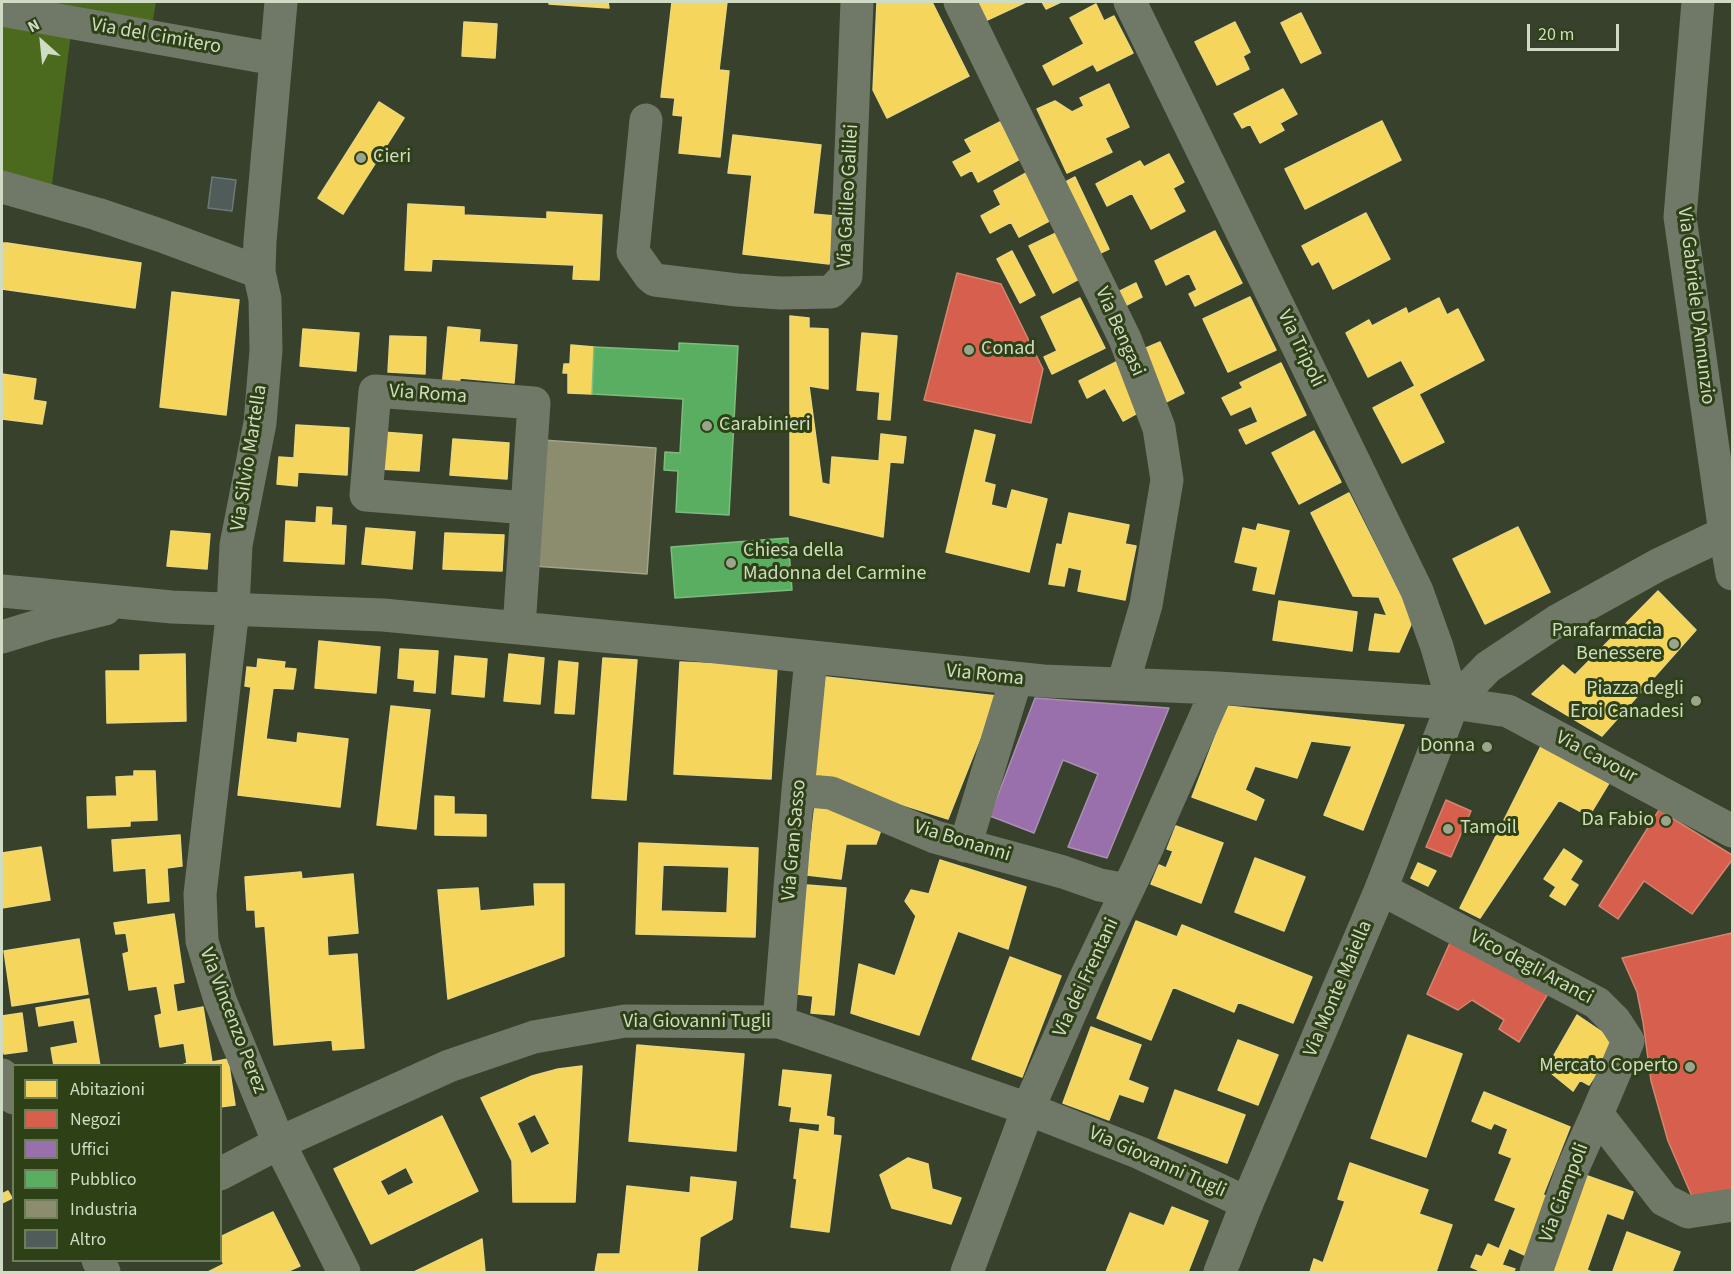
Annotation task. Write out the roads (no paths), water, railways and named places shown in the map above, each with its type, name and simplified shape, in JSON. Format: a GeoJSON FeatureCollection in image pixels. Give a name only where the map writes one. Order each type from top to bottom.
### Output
{"type":"FeatureCollection","features":[{"type":"Feature","properties":{"kind":"street","name":"Via Silvio Martella"},"geometry":{"type":"LineString","coordinates":[[233,609],[236,545],[260,423],[266,350],[265,299],[259,273],[260,241],[281,2]]}},
{"type":"Feature","properties":{"kind":"street","name":"Via Galileo Galilei"},"geometry":{"type":"LineString","coordinates":[[646,120],[633,252],[650,276],[655,280],[737,290],[781,293],[831,292],[846,276],[857,2]]}},
{"type":"Feature","properties":{"kind":"street","name":"Via Bengasi"},"geometry":{"type":"LineString","coordinates":[[960,2],[1125,339],[1160,428],[1167,480],[1146,605],[1123,684]]}},
{"type":"Feature","properties":{"kind":"street","name":"Via Tripoli"},"geometry":{"type":"LineString","coordinates":[[1130,2],[1417,591],[1437,647],[1453,703]]}},
{"type":"Feature","properties":{"kind":"street","name":"Via Gabriele D'Annunzio"},"geometry":{"type":"LineString","coordinates":[[1698,2],[1680,217],[1732,574]]}},
{"type":"Feature","properties":{"kind":"street","name":"Via del Cimitero"},"geometry":{"type":"LineString","coordinates":[[2,10],[275,59]]}},
{"type":"Feature","properties":{"kind":"street"},"geometry":{"type":"LineString","coordinates":[[2,187],[162,236],[259,273]]}},
{"type":"Feature","properties":{"kind":"street","name":"Via Roma"},"geometry":{"type":"LineString","coordinates":[[519,628],[527,508],[534,403],[375,391],[366,495],[527,508]]}},
{"type":"Feature","properties":{"kind":"street"},"geometry":{"type":"LineString","coordinates":[[1453,703],[1488,667],[1557,621],[1638,576],[1725,533]]}},
{"type":"Feature","properties":{"kind":"street","name":"Via Roma"},"geometry":{"type":"LineString","coordinates":[[2,591],[128,604],[383,615],[1016,679],[1218,688],[1453,703]]}},
{"type":"Feature","properties":{"kind":"street"},"geometry":{"type":"LineString","coordinates":[[2,637],[48,623],[128,604]]}},
{"type":"Feature","properties":{"kind":"street","name":"Via Vincenzo Perez"},"geometry":{"type":"LineString","coordinates":[[233,609],[200,894],[202,941],[220,1000],[279,1143],[344,1272]]}},
{"type":"Feature","properties":{"kind":"street","name":"Via Gran Sasso"},"geometry":{"type":"LineString","coordinates":[[779,1022],[798,790],[812,658]]}},
{"type":"Feature","properties":{"kind":"street"},"geometry":{"type":"LineString","coordinates":[[965,846],[1016,679]]}},
{"type":"Feature","properties":{"kind":"street","name":"Via dei Frentani"},"geometry":{"type":"LineString","coordinates":[[967,1272],[1028,1109],[1218,688]]}},
{"type":"Feature","properties":{"kind":"street","name":"Via Cavour"},"geometry":{"type":"LineString","coordinates":[[1453,703],[1508,711],[1732,831]]}},
{"type":"Feature","properties":{"kind":"street","name":"Via Monte Maiella"},"geometry":{"type":"LineString","coordinates":[[1220,1272],[1246,1203],[1381,889],[1453,703]]}},
{"type":"Feature","properties":{"kind":"street","name":"Via Bonanni"},"geometry":{"type":"LineString","coordinates":[[798,790],[831,793],[935,837],[1063,872],[1100,885],[1127,890]]}},
{"type":"Feature","properties":{"kind":"street","name":"Vico degli Aranci"},"geometry":{"type":"LineString","coordinates":[[1381,889],[1597,1003],[1615,1021],[1628,1041],[1597,1114]]}},
{"type":"Feature","properties":{"kind":"street","name":"Via Giovanni Tugli"},"geometry":{"type":"LineString","coordinates":[[222,1173],[279,1143],[449,1066],[534,1037],[626,1021],[779,1022],[1028,1109],[1140,1154],[1246,1203]]}},
{"type":"Feature","properties":{"kind":"street"},"geometry":{"type":"LineString","coordinates":[[2,1075],[12,1094]]}},
{"type":"Feature","properties":{"kind":"street"},"geometry":{"type":"LineString","coordinates":[[1597,1114],[1664,1200],[1688,1212],[1732,1205]]}},
{"type":"Feature","properties":{"kind":"street","name":"Via Ciampoli"},"geometry":{"type":"LineString","coordinates":[[1536,1272],[1572,1170],[1597,1114]]}},
{"type":"Feature","properties":{"kind":"place","name":"Cieri"},"geometry":{"type":"Point","coordinates":[361,158]}},
{"type":"Feature","properties":{"kind":"place","name":"Conad"},"geometry":{"type":"Point","coordinates":[969,350]}},
{"type":"Feature","properties":{"kind":"place","name":"Carabinieri"},"geometry":{"type":"Point","coordinates":[707,426]}},
{"type":"Feature","properties":{"kind":"place","name":"Chiesa della Madonna del Carmine"},"geometry":{"type":"Point","coordinates":[731,563]}},
{"type":"Feature","properties":{"kind":"place","name":"Parafarmacia Benessere"},"geometry":{"type":"Point","coordinates":[1674,644]}},
{"type":"Feature","properties":{"kind":"place","name":"Piazza degli Eroi Canadesi"},"geometry":{"type":"Point","coordinates":[1696,701]}},
{"type":"Feature","properties":{"kind":"place","name":"Donna"},"geometry":{"type":"Point","coordinates":[1487,747]}},
{"type":"Feature","properties":{"kind":"place","name":"Da Fabio"},"geometry":{"type":"Point","coordinates":[1666,821]}},
{"type":"Feature","properties":{"kind":"place","name":"Tamoil"},"geometry":{"type":"Point","coordinates":[1448,829]}},
{"type":"Feature","properties":{"kind":"place","name":"Mercato Coperto"},"geometry":{"type":"Point","coordinates":[1690,1067]}}]}
